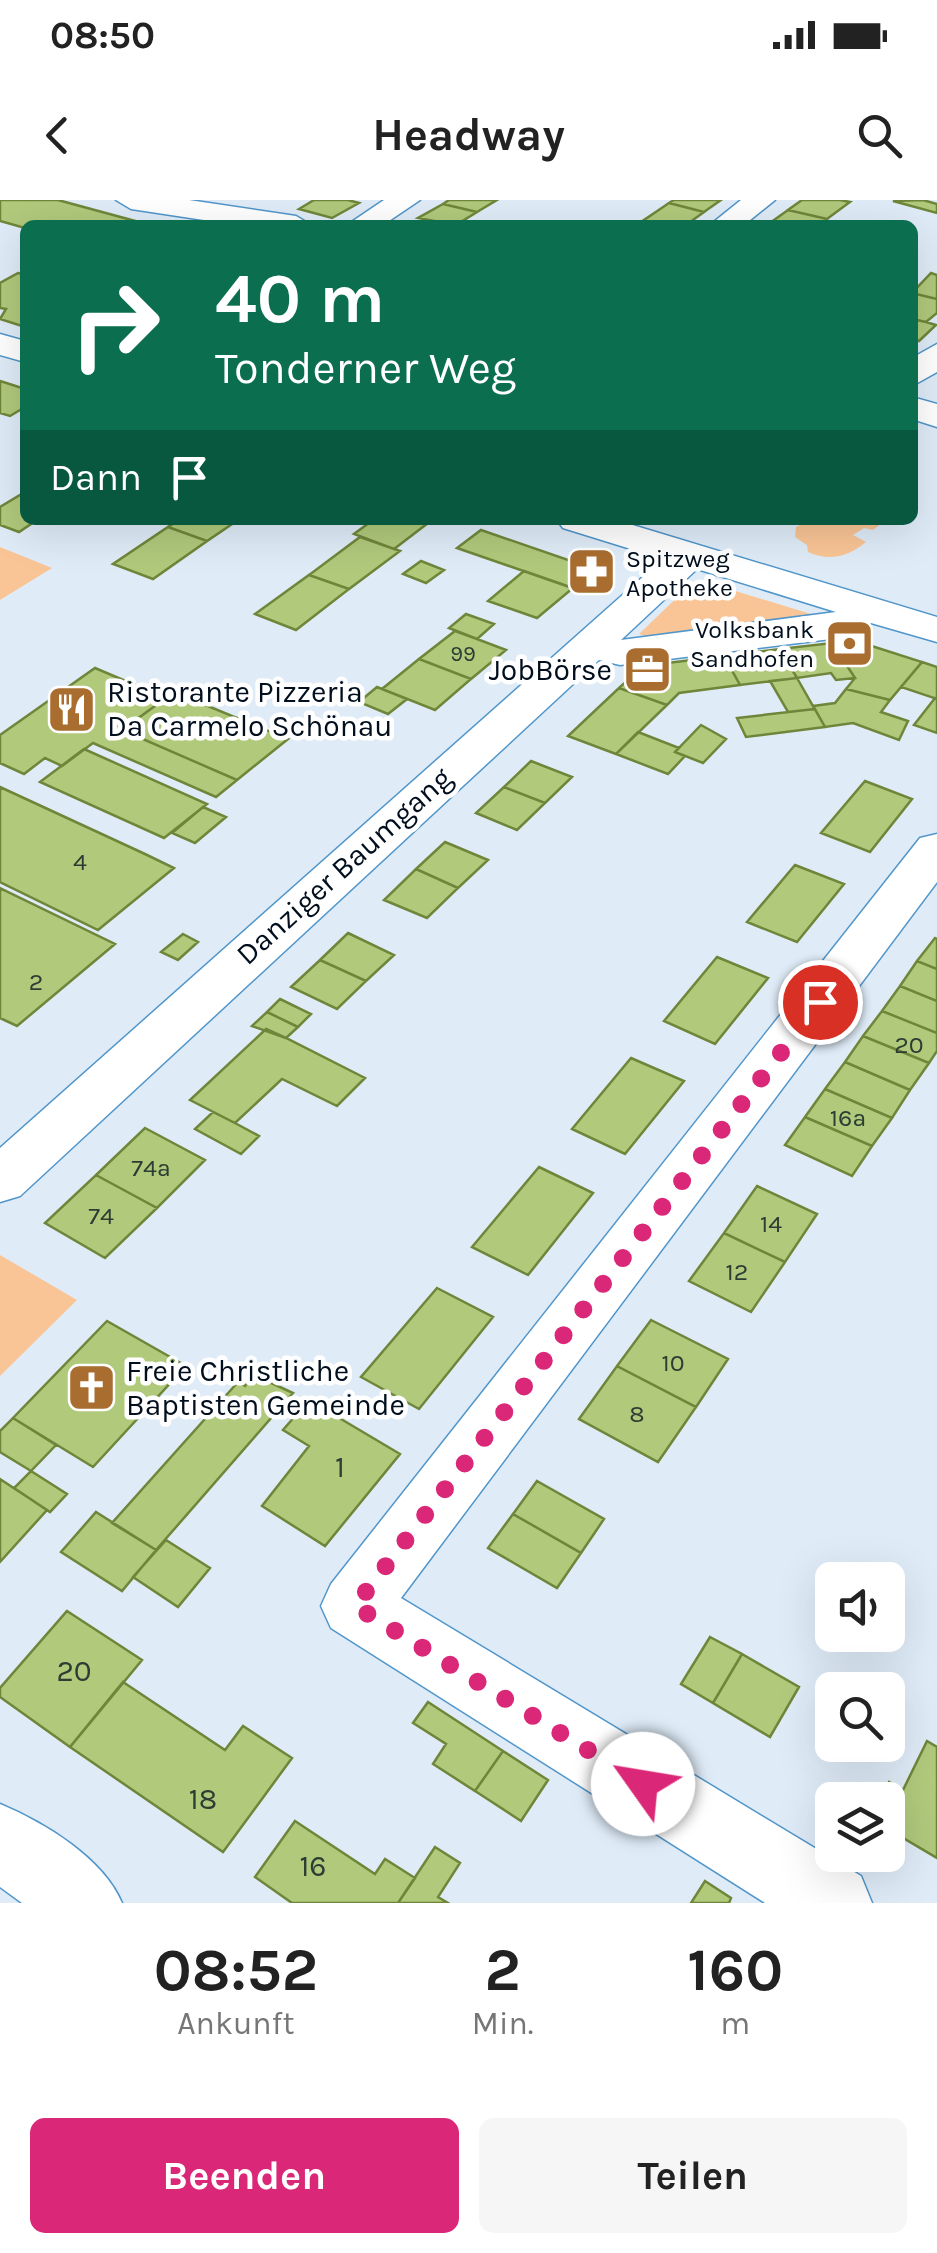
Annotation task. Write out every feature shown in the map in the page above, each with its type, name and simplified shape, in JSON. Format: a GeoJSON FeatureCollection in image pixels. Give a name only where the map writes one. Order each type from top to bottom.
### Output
{"type":"FeatureCollection","features":[{"type":"Feature","properties":{"kind":"street"},"geometry":{"type":"LineString","coordinates":[[132,200],[263,220]]}},
{"type":"Feature","properties":{"kind":"street"},"geometry":{"type":"LineString","coordinates":[[371,220],[405,200]]}},
{"type":"Feature","properties":{"kind":"street"},"geometry":{"type":"LineString","coordinates":[[731,220],[760,200]]}},
{"type":"Feature","properties":{"kind":"street"},"geometry":{"type":"LineString","coordinates":[[918,371],[937,354]]}},
{"type":"Feature","properties":{"kind":"street"},"geometry":{"type":"LineString","coordinates":[[592,525],[937,630]]}},
{"type":"Feature","properties":{"kind":"street","name":"Danziger Baumgang"},"geometry":{"type":"LineString","coordinates":[[0,1181],[690,555]]}},
{"type":"Feature","properties":{"kind":"street"},"geometry":{"type":"LineString","coordinates":[[590,642],[620,652],[847,625],[862,608]]}},
{"type":"Feature","properties":{"kind":"street"},"geometry":{"type":"LineString","coordinates":[[834,1903],[355,1606],[937,849]]}},
{"type":"Feature","properties":{"kind":"shaded area"},"geometry":{"type":"Polygon","coordinates":[[[880,525],[853,535],[866,542],[860,547],[832,557],[808,552],[807,545],[795,537],[796,527],[880,525]]]}},
{"type":"Feature","properties":{"kind":"shaded area"},"geometry":{"type":"Polygon","coordinates":[[[0,547],[52,568],[0,600],[0,547]]]}},
{"type":"Feature","properties":{"kind":"shaded area"},"geometry":{"type":"Polygon","coordinates":[[[706,582],[811,614],[804,622],[656,640],[639,634],[692,583],[706,582]]]}},
{"type":"Feature","properties":{"kind":"shaded area"},"geometry":{"type":"Polygon","coordinates":[[[0,1255],[77,1300],[0,1376],[0,1255]]]}},
{"type":"Feature","properties":{"kind":"building"},"geometry":{"type":"Polygon","coordinates":[[[0,200],[58,200],[132,220],[20,220],[20,227],[0,221],[0,200]]]}},
{"type":"Feature","properties":{"kind":"building"},"geometry":{"type":"Polygon","coordinates":[[[314,200],[359,203],[332,218],[299,209],[314,200]]]}},
{"type":"Feature","properties":{"kind":"building"},"geometry":{"type":"Polygon","coordinates":[[[449,200],[497,200],[477,212],[443,204],[449,200]]]}},
{"type":"Feature","properties":{"kind":"building"},"geometry":{"type":"Polygon","coordinates":[[[721,200],[704,212],[669,203],[721,200]]]}},
{"type":"Feature","properties":{"kind":"building"},"geometry":{"type":"Polygon","coordinates":[[[802,200],[850,202],[827,219],[788,210],[802,200]]]}},
{"type":"Feature","properties":{"kind":"building"},"geometry":{"type":"Polygon","coordinates":[[[923,200],[937,204],[937,213],[893,201],[923,200]]]}},
{"type":"Feature","properties":{"kind":"building"},"geometry":{"type":"Polygon","coordinates":[[[669,203],[704,212],[693,220],[644,220],[669,203]]]}},
{"type":"Feature","properties":{"kind":"building"},"geometry":{"type":"Polygon","coordinates":[[[443,204],[477,212],[464,220],[418,218],[443,204]]]}},
{"type":"Feature","properties":{"kind":"building"},"geometry":{"type":"Polygon","coordinates":[[[788,210],[827,219],[826,220],[774,220],[788,210]]]}},
{"type":"Feature","properties":{"kind":"building"},"geometry":{"type":"Polygon","coordinates":[[[931,273],[937,275],[937,299],[918,294],[918,287],[931,273]]]}},
{"type":"Feature","properties":{"kind":"building"},"geometry":{"type":"Polygon","coordinates":[[[20,274],[20,325],[0,319],[6,309],[0,308],[0,283],[20,274]]]}},
{"type":"Feature","properties":{"kind":"building"},"geometry":{"type":"Polygon","coordinates":[[[918,294],[937,299],[937,313],[926,322],[918,320],[918,294]]]}},
{"type":"Feature","properties":{"kind":"building"},"geometry":{"type":"Polygon","coordinates":[[[918,320],[936,325],[919,341],[918,320]]]}},
{"type":"Feature","properties":{"kind":"building"},"geometry":{"type":"Polygon","coordinates":[[[0,381],[20,387],[20,410],[10,416],[0,413],[0,381]]]}},
{"type":"Feature","properties":{"kind":"building"},"geometry":{"type":"Polygon","coordinates":[[[20,495],[20,525],[30,525],[19,532],[0,525],[0,507],[20,495]]]}},
{"type":"Feature","properties":{"kind":"building"},"geometry":{"type":"Polygon","coordinates":[[[171,525],[231,525],[207,541],[168,527],[171,525]]]}},
{"type":"Feature","properties":{"kind":"building"},"geometry":{"type":"Polygon","coordinates":[[[366,525],[425,525],[394,549],[354,534],[366,525]]]}},
{"type":"Feature","properties":{"kind":"building"},"geometry":{"type":"Polygon","coordinates":[[[168,527],[207,541],[153,579],[113,564],[168,527]]]}},
{"type":"Feature","properties":{"kind":"building"},"geometry":{"type":"Polygon","coordinates":[[[481,530],[603,572],[581,591],[457,548],[481,530]]]}},
{"type":"Feature","properties":{"kind":"building"},"geometry":{"type":"Polygon","coordinates":[[[360,537],[400,551],[349,589],[309,575],[360,537]]]}},
{"type":"Feature","properties":{"kind":"building"},"geometry":{"type":"Polygon","coordinates":[[[421,561],[444,570],[426,583],[403,574],[421,561]]]}},
{"type":"Feature","properties":{"kind":"building"},"geometry":{"type":"Polygon","coordinates":[[[524,571],[573,588],[537,618],[488,601],[524,571]]]}},
{"type":"Feature","properties":{"kind":"building"},"geometry":{"type":"Polygon","coordinates":[[[309,575],[349,589],[296,630],[255,614],[309,575]]]}},
{"type":"Feature","properties":{"kind":"building"},"geometry":{"type":"Polygon","coordinates":[[[466,614],[494,624],[477,639],[449,628],[466,614]]]}},
{"type":"Feature","properties":{"kind":"building"},"geometry":{"type":"Polygon","coordinates":[[[455,631],[506,650],[471,679],[419,659],[455,631]]]}},
{"type":"Feature","properties":{"kind":"building"},"geometry":{"type":"Polygon","coordinates":[[[853,640],[922,662],[890,700],[846,689],[855,678],[832,643],[853,640]]]}},
{"type":"Feature","properties":{"kind":"building"},"geometry":{"type":"Polygon","coordinates":[[[832,643],[855,678],[836,680],[831,673],[797,678],[780,649],[832,643]]]}},
{"type":"Feature","properties":{"kind":"building"},"geometry":{"type":"Polygon","coordinates":[[[780,649],[797,678],[740,685],[724,656],[780,649]]]}},
{"type":"Feature","properties":{"kind":"building"},"geometry":{"type":"Polygon","coordinates":[[[724,656],[740,685],[679,693],[667,705],[619,688],[643,666],[724,656]]]}},
{"type":"Feature","properties":{"kind":"building"},"geometry":{"type":"Polygon","coordinates":[[[419,659],[471,679],[435,710],[382,689],[419,659]]]}},
{"type":"Feature","properties":{"kind":"building"},"geometry":{"type":"Polygon","coordinates":[[[922,662],[937,667],[937,699],[901,687],[922,662]]]}},
{"type":"Feature","properties":{"kind":"building"},"geometry":{"type":"Polygon","coordinates":[[[95,668],[166,698],[122,730],[237,780],[216,797],[93,743],[62,766],[45,758],[24,774],[0,763],[0,735],[95,668]]]}},
{"type":"Feature","properties":{"kind":"building"},"geometry":{"type":"Polygon","coordinates":[[[797,678],[815,709],[788,712],[770,681],[797,678]]]}},
{"type":"Feature","properties":{"kind":"building"},"geometry":{"type":"Polygon","coordinates":[[[377,687],[407,699],[388,714],[359,702],[377,687]]]}},
{"type":"Feature","properties":{"kind":"building"},"geometry":{"type":"Polygon","coordinates":[[[619,688],[667,705],[616,754],[568,736],[619,688]]]}},
{"type":"Feature","properties":{"kind":"building"},"geometry":{"type":"Polygon","coordinates":[[[846,689],[890,700],[881,712],[908,721],[899,740],[853,723],[825,727],[813,706],[835,703],[846,689]]]}},
{"type":"Feature","properties":{"kind":"building"},"geometry":{"type":"Polygon","coordinates":[[[174,692],[288,739],[237,780],[122,730],[174,692]]]}},
{"type":"Feature","properties":{"kind":"building"},"geometry":{"type":"Polygon","coordinates":[[[937,699],[937,733],[914,725],[937,699]]]}},
{"type":"Feature","properties":{"kind":"building"},"geometry":{"type":"Polygon","coordinates":[[[815,709],[825,727],[746,737],[737,718],[815,709]]]}},
{"type":"Feature","properties":{"kind":"building"},"geometry":{"type":"Polygon","coordinates":[[[701,725],[726,739],[703,763],[675,752],[701,725]]]}},
{"type":"Feature","properties":{"kind":"building"},"geometry":{"type":"Polygon","coordinates":[[[638,732],[679,748],[675,752],[685,756],[668,774],[616,754],[638,732]]]}},
{"type":"Feature","properties":{"kind":"building"},"geometry":{"type":"Polygon","coordinates":[[[84,749],[207,804],[164,838],[40,782],[84,749]]]}},
{"type":"Feature","properties":{"kind":"building"},"geometry":{"type":"Polygon","coordinates":[[[531,761],[572,777],[545,803],[504,787],[531,761]]]}},
{"type":"Feature","properties":{"kind":"building"},"geometry":{"type":"Polygon","coordinates":[[[865,781],[912,799],[870,852],[821,833],[865,781]]]}},
{"type":"Feature","properties":{"kind":"building"},"geometry":{"type":"Polygon","coordinates":[[[0,787],[174,868],[98,930],[0,882],[0,787]]]}},
{"type":"Feature","properties":{"kind":"building"},"geometry":{"type":"Polygon","coordinates":[[[504,787],[545,803],[517,830],[476,813],[504,787]]]}},
{"type":"Feature","properties":{"kind":"building"},"geometry":{"type":"Polygon","coordinates":[[[203,807],[226,817],[195,843],[172,833],[203,807]]]}},
{"type":"Feature","properties":{"kind":"building"},"geometry":{"type":"Polygon","coordinates":[[[445,842],[488,860],[458,888],[416,869],[445,842]]]}},
{"type":"Feature","properties":{"kind":"building"},"geometry":{"type":"Polygon","coordinates":[[[795,865],[844,884],[797,942],[747,922],[795,865]]]}},
{"type":"Feature","properties":{"kind":"building"},"geometry":{"type":"Polygon","coordinates":[[[416,869],[458,888],[427,918],[384,900],[416,869]]]}},
{"type":"Feature","properties":{"kind":"building"},"geometry":{"type":"Polygon","coordinates":[[[0,888],[115,944],[17,1026],[0,1018],[0,888]]]}},
{"type":"Feature","properties":{"kind":"building"},"geometry":{"type":"Polygon","coordinates":[[[348,933],[394,955],[366,981],[320,960],[348,933]]]}},
{"type":"Feature","properties":{"kind":"building"},"geometry":{"type":"Polygon","coordinates":[[[183,934],[198,942],[178,960],[161,952],[183,934]]]}},
{"type":"Feature","properties":{"kind":"building"},"geometry":{"type":"Polygon","coordinates":[[[937,939],[937,969],[917,961],[937,939]]]}},
{"type":"Feature","properties":{"kind":"building"},"geometry":{"type":"Polygon","coordinates":[[[717,957],[768,978],[715,1044],[664,1021],[717,957]]]}},
{"type":"Feature","properties":{"kind":"building"},"geometry":{"type":"Polygon","coordinates":[[[320,960],[366,981],[337,1009],[291,987],[320,960]]]}},
{"type":"Feature","properties":{"kind":"building"},"geometry":{"type":"Polygon","coordinates":[[[917,961],[937,969],[937,1001],[900,986],[917,961]]]}},
{"type":"Feature","properties":{"kind":"building"},"geometry":{"type":"Polygon","coordinates":[[[900,986],[937,1001],[937,1033],[882,1011],[900,986]]]}},
{"type":"Feature","properties":{"kind":"building"},"geometry":{"type":"Polygon","coordinates":[[[280,999],[311,1014],[298,1027],[267,1012],[280,999]]]}},
{"type":"Feature","properties":{"kind":"building"},"geometry":{"type":"Polygon","coordinates":[[[882,1011],[937,1033],[937,1051],[929,1063],[863,1036],[882,1011]]]}},
{"type":"Feature","properties":{"kind":"building"},"geometry":{"type":"Polygon","coordinates":[[[267,1012],[298,1027],[286,1038],[252,1026],[267,1012]]]}},
{"type":"Feature","properties":{"kind":"building"},"geometry":{"type":"Polygon","coordinates":[[[266,1029],[365,1078],[337,1106],[282,1079],[235,1123],[190,1100],[266,1029]]]}},
{"type":"Feature","properties":{"kind":"building"},"geometry":{"type":"Polygon","coordinates":[[[863,1036],[929,1063],[910,1090],[845,1062],[863,1036]]]}},
{"type":"Feature","properties":{"kind":"building"},"geometry":{"type":"Polygon","coordinates":[[[631,1058],[684,1081],[625,1154],[572,1129],[631,1058]]]}},
{"type":"Feature","properties":{"kind":"building"},"geometry":{"type":"Polygon","coordinates":[[[845,1062],[910,1090],[892,1118],[825,1089],[845,1062]]]}},
{"type":"Feature","properties":{"kind":"building"},"geometry":{"type":"Polygon","coordinates":[[[825,1089],[892,1118],[872,1146],[805,1117],[825,1089]]]}},
{"type":"Feature","properties":{"kind":"building"},"geometry":{"type":"Polygon","coordinates":[[[213,1112],[259,1136],[241,1154],[195,1129],[213,1112]]]}},
{"type":"Feature","properties":{"kind":"building"},"geometry":{"type":"Polygon","coordinates":[[[805,1117],[872,1146],[852,1176],[785,1145],[805,1117]]]}},
{"type":"Feature","properties":{"kind":"building"},"geometry":{"type":"Polygon","coordinates":[[[145,1128],[205,1160],[157,1208],[96,1175],[145,1128]]]}},
{"type":"Feature","properties":{"kind":"building"},"geometry":{"type":"Polygon","coordinates":[[[539,1167],[593,1193],[528,1275],[472,1247],[539,1167]]]}},
{"type":"Feature","properties":{"kind":"building"},"geometry":{"type":"Polygon","coordinates":[[[96,1175],[157,1208],[105,1258],[45,1223],[96,1175]]]}},
{"type":"Feature","properties":{"kind":"building"},"geometry":{"type":"Polygon","coordinates":[[[757,1186],[817,1214],[785,1262],[724,1233],[757,1186]]]}},
{"type":"Feature","properties":{"kind":"building"},"geometry":{"type":"Polygon","coordinates":[[[724,1233],[785,1262],[751,1312],[689,1281],[724,1233]]]}},
{"type":"Feature","properties":{"kind":"building"},"geometry":{"type":"Polygon","coordinates":[[[437,1288],[493,1317],[419,1409],[361,1377],[437,1288]]]}},
{"type":"Feature","properties":{"kind":"building"},"geometry":{"type":"Polygon","coordinates":[[[651,1320],[728,1359],[696,1407],[617,1366],[651,1320]]]}},
{"type":"Feature","properties":{"kind":"building"},"geometry":{"type":"Polygon","coordinates":[[[107,1321],[186,1366],[93,1467],[13,1418],[107,1321]]]}},
{"type":"Feature","properties":{"kind":"building"},"geometry":{"type":"Polygon","coordinates":[[[617,1366],[696,1407],[658,1462],[579,1419],[617,1366]]]}},
{"type":"Feature","properties":{"kind":"building"},"geometry":{"type":"Polygon","coordinates":[[[254,1375],[293,1393],[156,1550],[112,1523],[238,1382],[245,1386],[254,1375]]]}},
{"type":"Feature","properties":{"kind":"building"},"geometry":{"type":"Polygon","coordinates":[[[309,1400],[400,1454],[325,1546],[262,1506],[309,1446],[283,1430],[309,1400]]]}},
{"type":"Feature","properties":{"kind":"building"},"geometry":{"type":"Polygon","coordinates":[[[13,1418],[56,1445],[31,1471],[0,1452],[0,1431],[13,1418]]]}},
{"type":"Feature","properties":{"kind":"building"},"geometry":{"type":"Polygon","coordinates":[[[31,1471],[67,1494],[50,1512],[14,1488],[31,1471]]]}},
{"type":"Feature","properties":{"kind":"building"},"geometry":{"type":"Polygon","coordinates":[[[0,1479],[47,1510],[0,1562],[0,1479]]]}},
{"type":"Feature","properties":{"kind":"building"},"geometry":{"type":"Polygon","coordinates":[[[537,1481],[604,1519],[581,1553],[513,1514],[537,1481]]]}},
{"type":"Feature","properties":{"kind":"building"},"geometry":{"type":"Polygon","coordinates":[[[96,1512],[156,1550],[122,1591],[61,1552],[96,1512]]]}},
{"type":"Feature","properties":{"kind":"building"},"geometry":{"type":"Polygon","coordinates":[[[513,1514],[581,1553],[557,1588],[488,1548],[513,1514]]]}},
{"type":"Feature","properties":{"kind":"building"},"geometry":{"type":"Polygon","coordinates":[[[166,1540],[210,1568],[178,1607],[133,1577],[166,1540]]]}},
{"type":"Feature","properties":{"kind":"building"},"geometry":{"type":"Polygon","coordinates":[[[67,1611],[142,1660],[70,1747],[0,1697],[0,1688],[67,1611]]]}},
{"type":"Feature","properties":{"kind":"building"},"geometry":{"type":"Polygon","coordinates":[[[710,1637],[742,1654],[713,1703],[681,1684],[710,1637]]]}},
{"type":"Feature","properties":{"kind":"building"},"geometry":{"type":"Polygon","coordinates":[[[742,1654],[799,1687],[770,1737],[713,1703],[742,1654]]]}},
{"type":"Feature","properties":{"kind":"building"},"geometry":{"type":"Polygon","coordinates":[[[123,1682],[225,1750],[243,1726],[292,1758],[223,1852],[70,1747],[123,1682]]]}},
{"type":"Feature","properties":{"kind":"building"},"geometry":{"type":"Polygon","coordinates":[[[428,1702],[503,1751],[475,1791],[433,1764],[446,1744],[413,1723],[428,1702]]]}},
{"type":"Feature","properties":{"kind":"building"},"geometry":{"type":"Polygon","coordinates":[[[927,1741],[937,1747],[937,1858],[905,1839],[905,1786],[927,1741]]]}},
{"type":"Feature","properties":{"kind":"building"},"geometry":{"type":"Polygon","coordinates":[[[503,1751],[548,1780],[521,1821],[475,1791],[503,1751]]]}},
{"type":"Feature","properties":{"kind":"building"},"geometry":{"type":"Polygon","coordinates":[[[295,1821],[375,1874],[385,1859],[415,1878],[398,1903],[292,1903],[255,1877],[295,1821]]]}},
{"type":"Feature","properties":{"kind":"building"},"geometry":{"type":"Polygon","coordinates":[[[435,1847],[460,1863],[438,1897],[448,1903],[398,1903],[435,1847]]]}},
{"type":"Feature","properties":{"kind":"building"},"geometry":{"type":"Polygon","coordinates":[[[705,1881],[731,1898],[729,1903],[691,1903],[705,1881]]]}},
{"type":"Feature","properties":{"kind":"place","name":"Spitzweg Apotheke"},"geometry":{"type":"Point","coordinates":[591,572]}},
{"type":"Feature","properties":{"kind":"place","name":"Volksbank Sandhofen"},"geometry":{"type":"Point","coordinates":[849,643]}},
{"type":"Feature","properties":{"kind":"place","name":"JobBörse"},"geometry":{"type":"Point","coordinates":[647,670]}},
{"type":"Feature","properties":{"kind":"place","name":"Ristorante Pizzeria Da Carmelo Schönau"},"geometry":{"type":"Point","coordinates":[72,709]}},
{"type":"Feature","properties":{"kind":"place","name":"Freie Christliche Baptisten Gemeinde"},"geometry":{"type":"Point","coordinates":[91,1388]}},
{"type":"Feature","properties":{"kind":"route"},"geometry":{"type":"LineString","coordinates":[[643,1784],[355,1606],[820,1002]]}}]}
